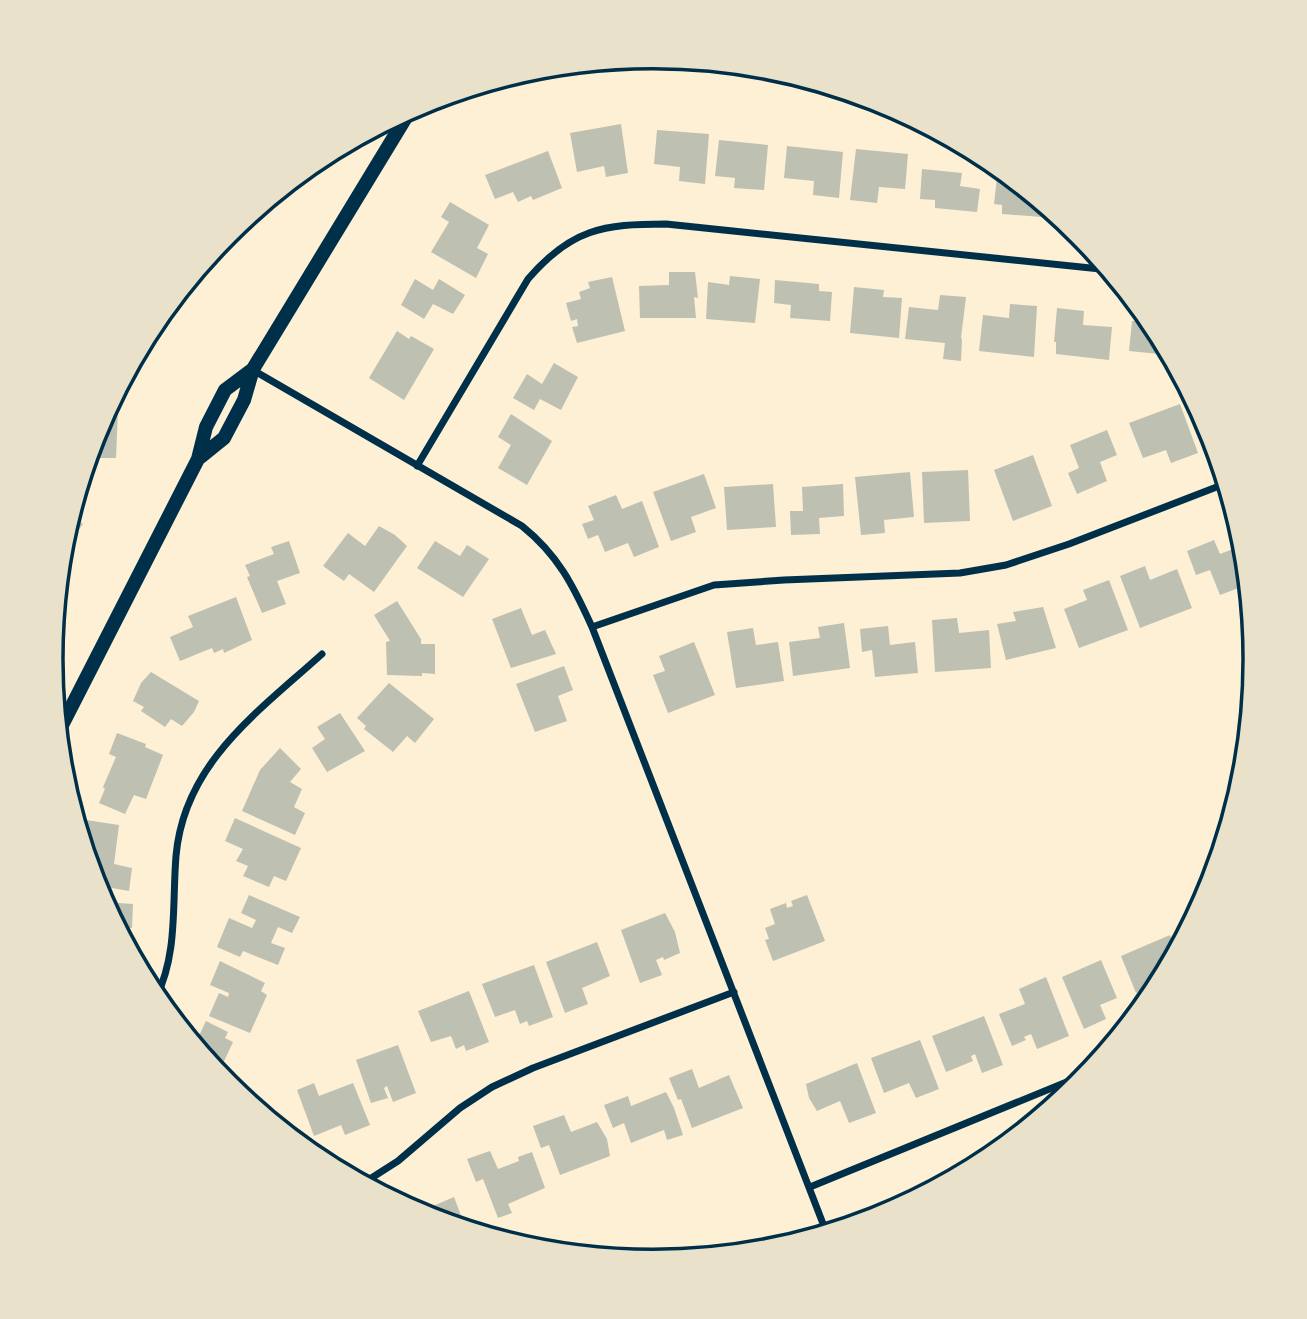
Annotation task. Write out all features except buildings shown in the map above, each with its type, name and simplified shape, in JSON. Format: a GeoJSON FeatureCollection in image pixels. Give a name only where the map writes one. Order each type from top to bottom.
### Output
{"type":"FeatureCollection","features":[{"type":"Feature","properties":{"kind":"main road"},"geometry":{"type":"LineString","coordinates":[[198,459],[224,438],[244,400],[253,369],[401,126]]}},
{"type":"Feature","properties":{"kind":"main road"},"geometry":{"type":"LineString","coordinates":[[66,717],[198,459],[205,427],[225,390],[253,369]]}},
{"type":"Feature","properties":{"kind":"street"},"geometry":{"type":"LineString","coordinates":[[417,466],[528,279],[567,243],[607,226],[666,224],[1096,269]]}},
{"type":"Feature","properties":{"kind":"street"},"geometry":{"type":"LineString","coordinates":[[253,369],[522,526],[563,569],[592,627],[824,1225]]}},
{"type":"Feature","properties":{"kind":"street"},"geometry":{"type":"LineString","coordinates":[[592,627],[715,585],[772,580],[960,573],[1006,565],[1069,544],[1218,487]]}},
{"type":"Feature","properties":{"kind":"street"},"geometry":{"type":"LineString","coordinates":[[161,985],[172,941],[179,834],[190,799],[215,758],[239,727],[322,654]]}},
{"type":"Feature","properties":{"kind":"street"},"geometry":{"type":"LineString","coordinates":[[371,1178],[398,1161],[460,1108],[492,1087],[533,1068],[734,992]]}},
{"type":"Feature","properties":{"kind":"street"},"geometry":{"type":"LineString","coordinates":[[810,1188],[1065,1083]]}}]}
